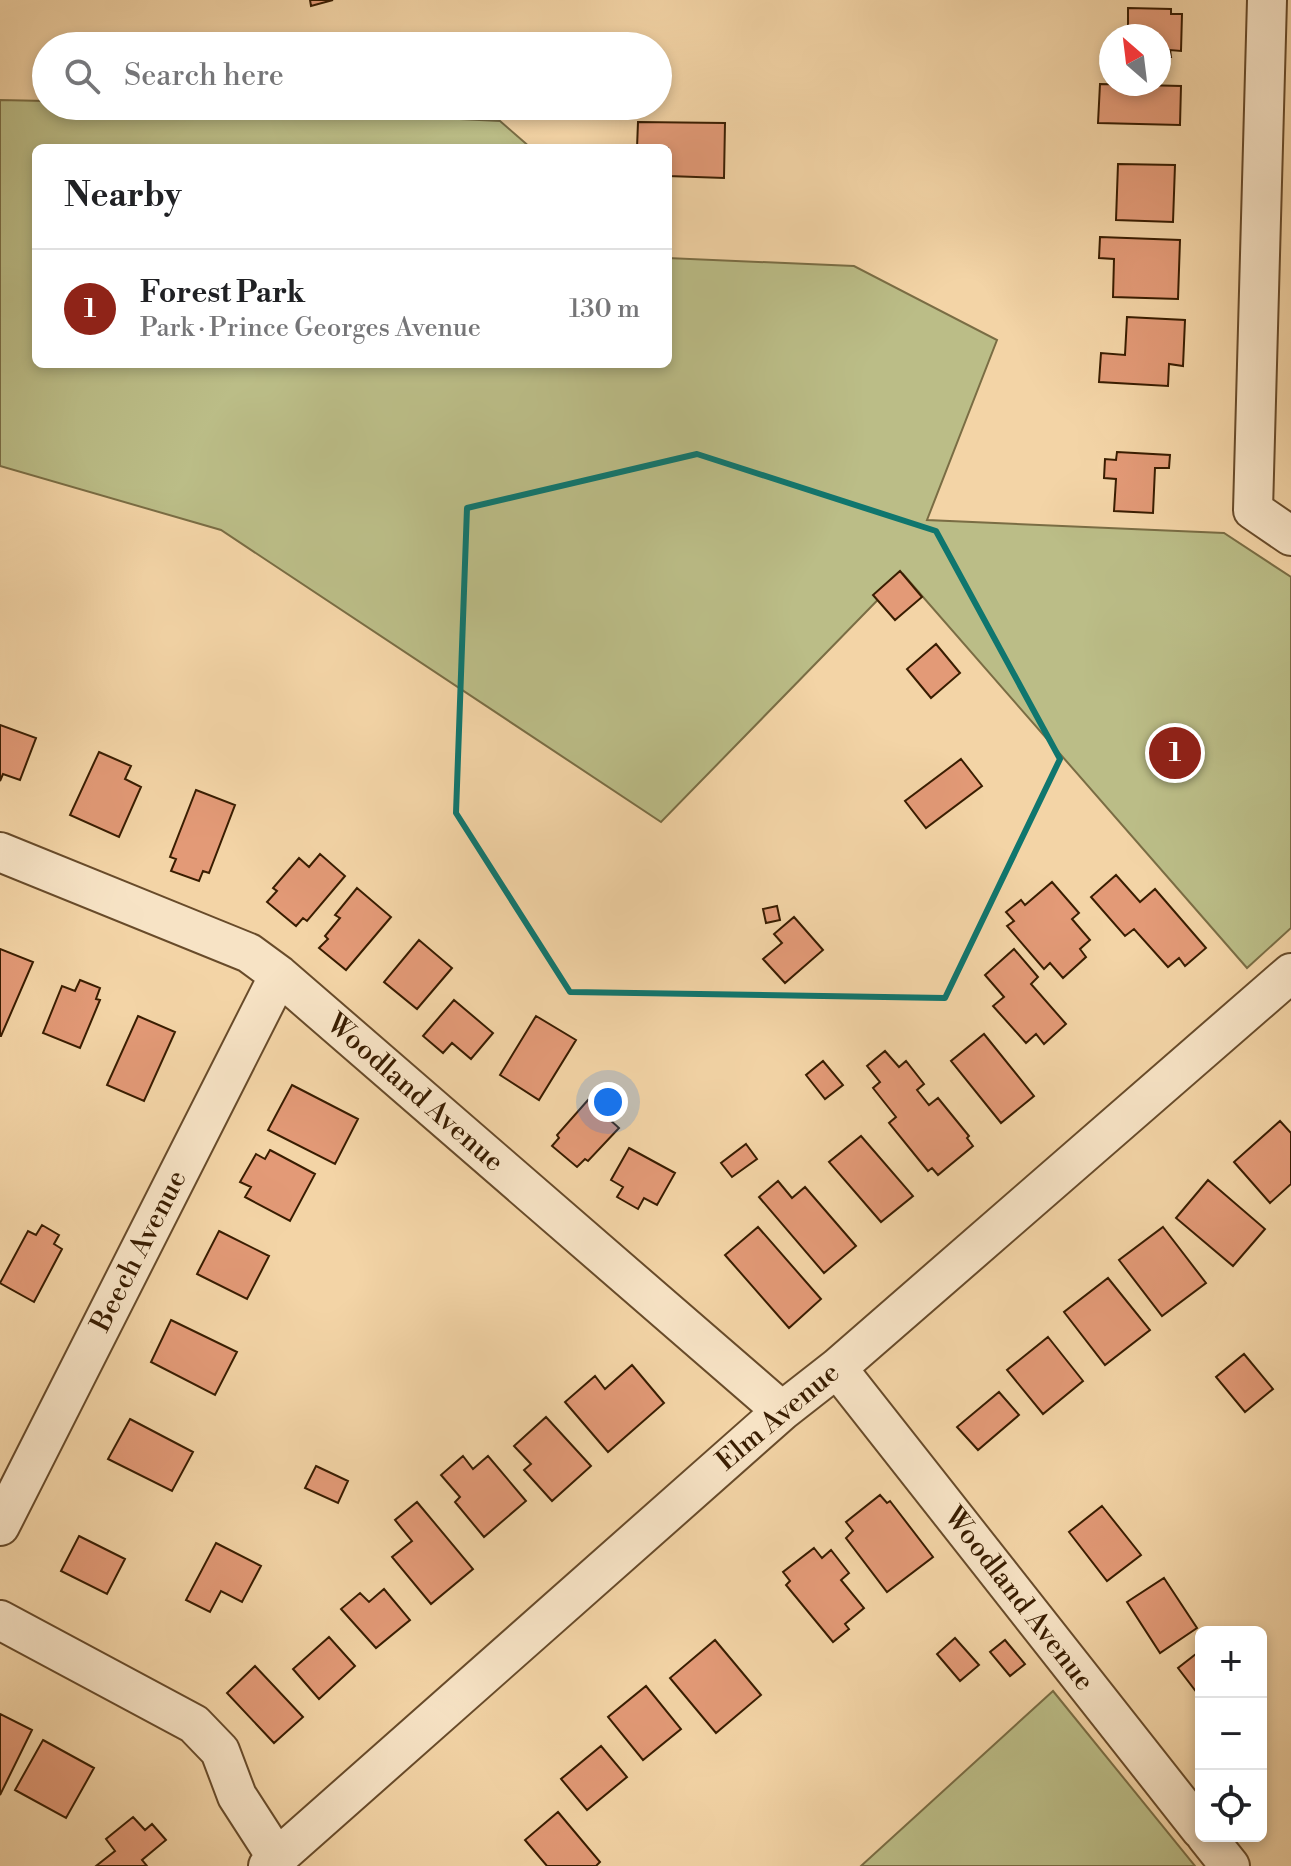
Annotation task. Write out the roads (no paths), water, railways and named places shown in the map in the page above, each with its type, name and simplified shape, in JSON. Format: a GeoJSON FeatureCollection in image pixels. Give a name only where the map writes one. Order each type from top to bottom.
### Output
{"type":"FeatureCollection","features":[{"type":"Feature","properties":{"kind":"street"},"geometry":{"type":"LineString","coordinates":[[1267,0],[1253,510],[1291,536]]}},
{"type":"Feature","properties":{"kind":"street","name":"Woodland Avenue"},"geometry":{"type":"LineString","coordinates":[[0,852],[249,953],[279,975],[782,1411]]}},
{"type":"Feature","properties":{"kind":"street","name":"Elm Avenue"},"geometry":{"type":"LineString","coordinates":[[272,1862],[782,1411],[837,1368],[1291,973]]}},
{"type":"Feature","properties":{"kind":"street","name":"Beech Avenue"},"geometry":{"type":"LineString","coordinates":[[0,1526],[279,975]]}},
{"type":"Feature","properties":{"kind":"street","name":"Woodland Avenue"},"geometry":{"type":"LineString","coordinates":[[837,1368],[1195,1822]]}},
{"type":"Feature","properties":{"kind":"street"},"geometry":{"type":"LineString","coordinates":[[0,1620],[194,1724],[220,1751],[237,1796],[272,1862]]}},
{"type":"Feature","properties":{"kind":"street"},"geometry":{"type":"LineString","coordinates":[[1211,1842],[1230,1866]]}},
{"type":"Feature","properties":{"kind":"place","name":"Forest Park"},"geometry":{"type":"Point","coordinates":[1175,753]}}]}
